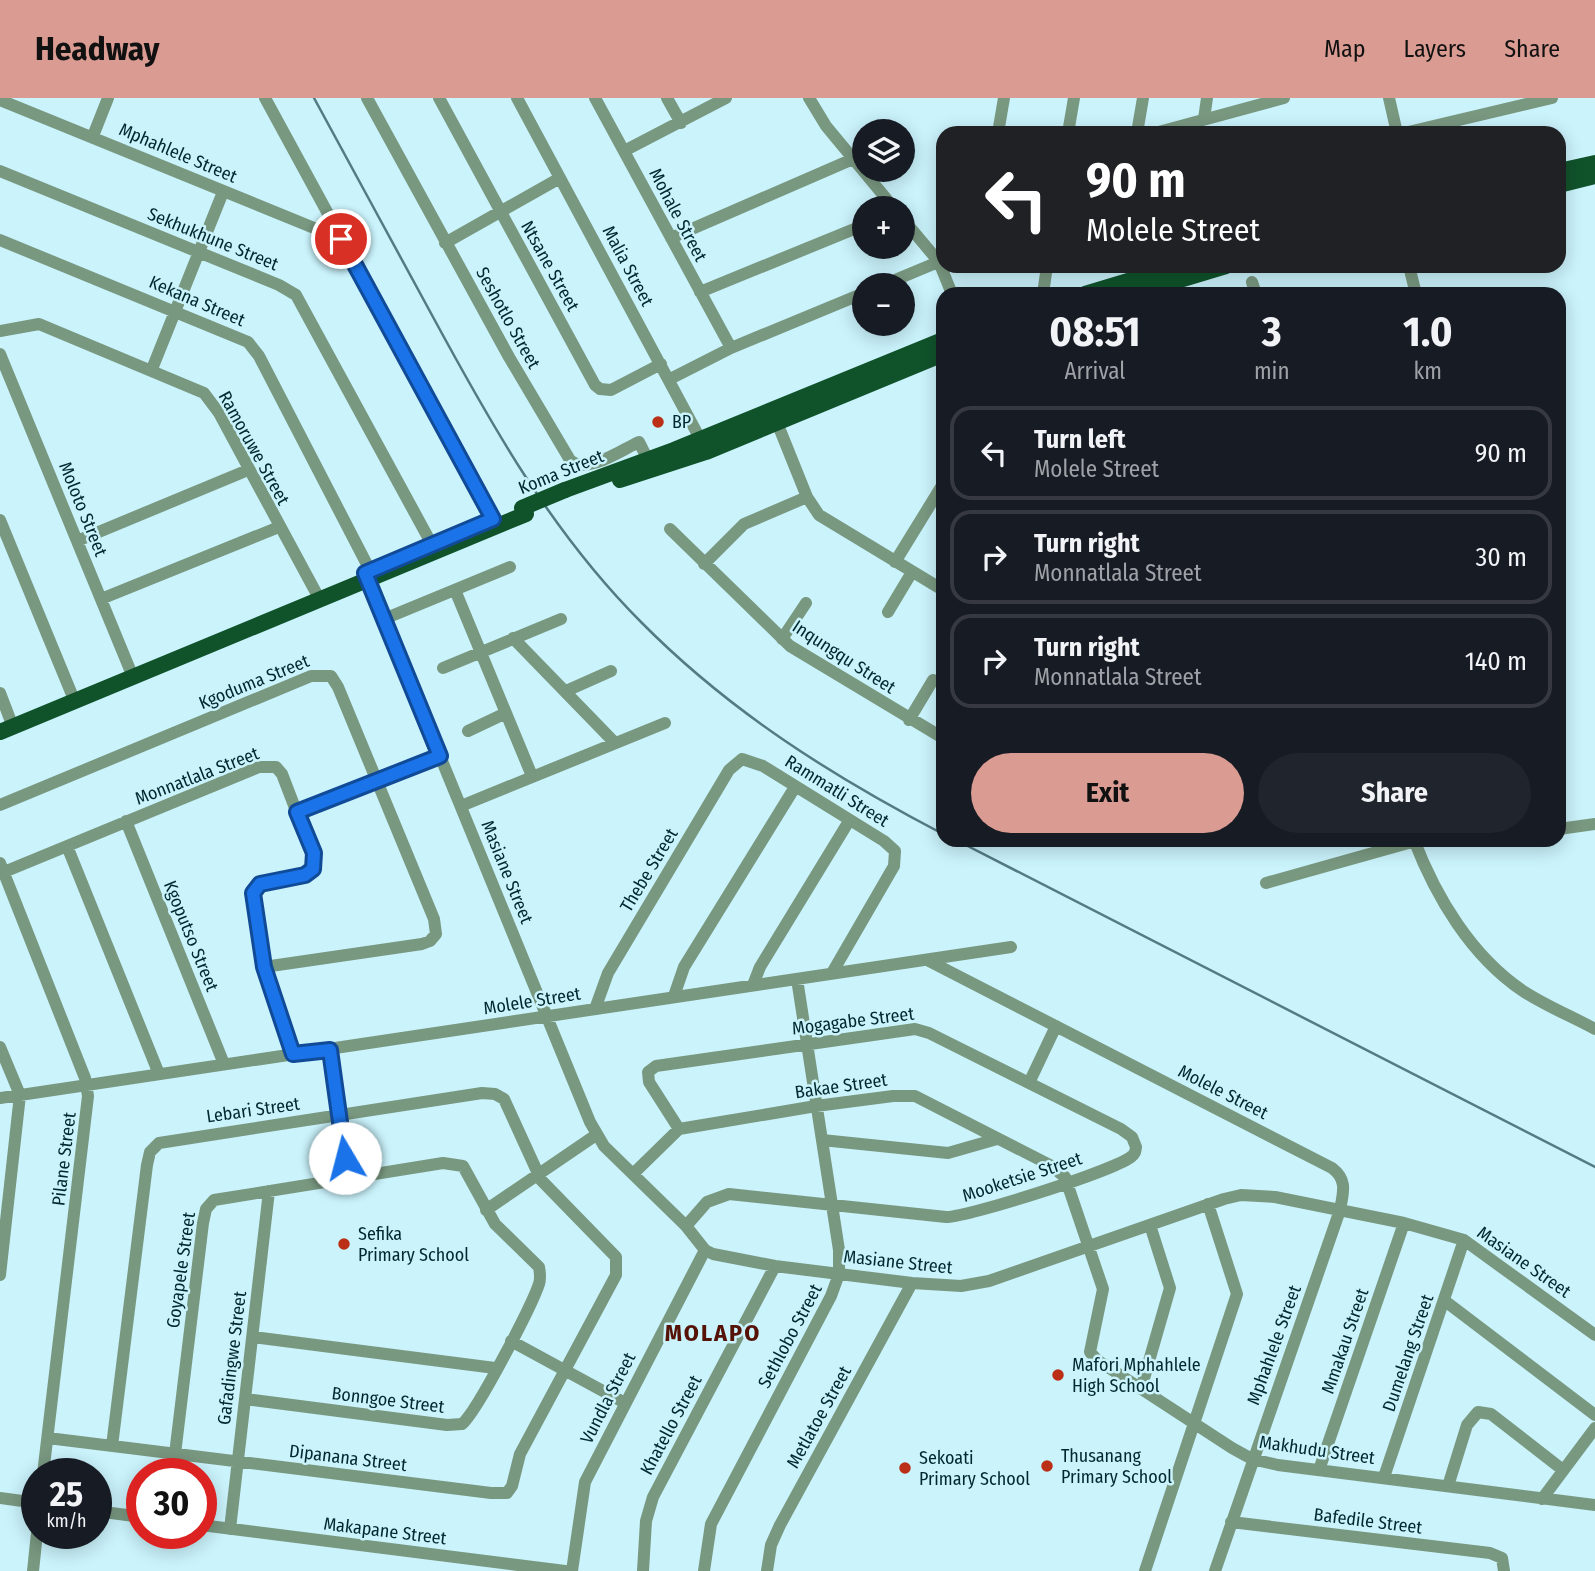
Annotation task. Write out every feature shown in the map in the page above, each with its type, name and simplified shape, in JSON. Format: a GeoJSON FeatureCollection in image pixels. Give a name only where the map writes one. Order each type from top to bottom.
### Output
{"type":"FeatureCollection","features":[{"type":"Feature","properties":{"kind":"main road"},"geometry":{"type":"LineString","coordinates":[[1566,169],[1595,163]]}},
{"type":"Feature","properties":{"kind":"main road"},"geometry":{"type":"LineString","coordinates":[[1566,183],[1595,177]]}},
{"type":"Feature","properties":{"kind":"main road"},"geometry":{"type":"LineString","coordinates":[[1108,287],[1155,273]]}},
{"type":"Feature","properties":{"kind":"main road"},"geometry":{"type":"LineString","coordinates":[[1156,287],[1203,273]]}},
{"type":"Feature","properties":{"kind":"main road","name":"Koma Street"},"geometry":{"type":"LineString","coordinates":[[6,725],[524,511],[704,445],[936,343]]}},
{"type":"Feature","properties":{"kind":"main road","name":"Koma Street"},"geometry":{"type":"LineString","coordinates":[[774,416],[936,357]]}},
{"type":"Feature","properties":{"kind":"street"},"geometry":{"type":"LineString","coordinates":[[93,136],[108,98]]}},
{"type":"Feature","properties":{"kind":"street"},"geometry":{"type":"LineString","coordinates":[[265,98],[495,523]]}},
{"type":"Feature","properties":{"kind":"street","name":"Seshotlo Street"},"geometry":{"type":"LineString","coordinates":[[366,98],[445,243],[570,460],[578,465],[593,463],[639,442],[650,465]]}},
{"type":"Feature","properties":{"kind":"street","name":"Ntsane Street"},"geometry":{"type":"LineString","coordinates":[[439,98],[597,387],[611,390],[661,364]]}},
{"type":"Feature","properties":{"kind":"street","name":"Malia Street"},"geometry":{"type":"LineString","coordinates":[[517,98],[704,445]]}},
{"type":"Feature","properties":{"kind":"street","name":"Mohale Street"},"geometry":{"type":"LineString","coordinates":[[595,98],[731,348]]}},
{"type":"Feature","properties":{"kind":"street"},"geometry":{"type":"LineString","coordinates":[[667,98],[681,123]]}},
{"type":"Feature","properties":{"kind":"street"},"geometry":{"type":"LineString","coordinates":[[624,151],[726,98]]}},
{"type":"Feature","properties":{"kind":"street"},"geometry":{"type":"LineString","coordinates":[[810,98],[826,126],[852,158]]}},
{"type":"Feature","properties":{"kind":"street"},"geometry":{"type":"LineString","coordinates":[[999,126],[1004,98]]}},
{"type":"Feature","properties":{"kind":"street"},"geometry":{"type":"LineString","coordinates":[[1069,126],[1074,98]]}},
{"type":"Feature","properties":{"kind":"street"},"geometry":{"type":"LineString","coordinates":[[1138,126],[1143,98]]}},
{"type":"Feature","properties":{"kind":"street"},"geometry":{"type":"LineString","coordinates":[[1204,119],[1207,98]]}},
{"type":"Feature","properties":{"kind":"street"},"geometry":{"type":"LineString","coordinates":[[1180,126],[1284,98]]}},
{"type":"Feature","properties":{"kind":"street"},"geometry":{"type":"LineString","coordinates":[[1389,98],[1395,126]]}},
{"type":"Feature","properties":{"kind":"street"},"geometry":{"type":"LineString","coordinates":[[1434,126],[1552,98]]}},
{"type":"Feature","properties":{"kind":"street","name":"Mphahlele Street"},"geometry":{"type":"LineString","coordinates":[[0,100],[341,239]]}},
{"type":"Feature","properties":{"kind":"street"},"geometry":{"type":"LineString","coordinates":[[670,238],[852,159]]}},
{"type":"Feature","properties":{"kind":"street","name":"Sekhukhune Street"},"geometry":{"type":"LineString","coordinates":[[0,171],[296,295],[434,548]]}},
{"type":"Feature","properties":{"kind":"street"},"geometry":{"type":"LineString","coordinates":[[445,243],[560,178]]}},
{"type":"Feature","properties":{"kind":"street"},"geometry":{"type":"LineString","coordinates":[[872,182],[884,196]]}},
{"type":"Feature","properties":{"kind":"street"},"geometry":{"type":"LineString","coordinates":[[152,369],[223,192]]}},
{"type":"Feature","properties":{"kind":"street"},"geometry":{"type":"LineString","coordinates":[[700,292],[852,230]]}},
{"type":"Feature","properties":{"kind":"street"},"geometry":{"type":"LineString","coordinates":[[915,232],[936,255]]}},
{"type":"Feature","properties":{"kind":"street","name":"Kekana Street"},"geometry":{"type":"LineString","coordinates":[[0,240],[243,339],[253,347],[369,575]]}},
{"type":"Feature","properties":{"kind":"street"},"geometry":{"type":"LineString","coordinates":[[912,273],[936,263]]}},
{"type":"Feature","properties":{"kind":"street"},"geometry":{"type":"LineString","coordinates":[[670,379],[731,348],[852,298]]}},
{"type":"Feature","properties":{"kind":"street","name":"Ramoruwe Street"},"geometry":{"type":"LineString","coordinates":[[0,331],[39,324],[152,369],[209,397],[318,596]]}},
{"type":"Feature","properties":{"kind":"street","name":"Moloto Street"},"geometry":{"type":"LineString","coordinates":[[0,354],[132,673]]}},
{"type":"Feature","properties":{"kind":"street"},"geometry":{"type":"LineString","coordinates":[[774,416],[807,496],[826,520],[936,586]]}},
{"type":"Feature","properties":{"kind":"street"},"geometry":{"type":"LineString","coordinates":[[77,541],[248,470]]}},
{"type":"Feature","properties":{"kind":"street"},"geometry":{"type":"LineString","coordinates":[[895,562],[936,495]]}},
{"type":"Feature","properties":{"kind":"street"},"geometry":{"type":"LineString","coordinates":[[704,564],[744,524],[807,496]]}},
{"type":"Feature","properties":{"kind":"street"},"geometry":{"type":"LineString","coordinates":[[0,520],[73,697]]}},
{"type":"Feature","properties":{"kind":"street"},"geometry":{"type":"LineString","coordinates":[[101,599],[279,527]]}},
{"type":"Feature","properties":{"kind":"street","name":"Inqungqu Street"},"geometry":{"type":"LineString","coordinates":[[670,528],[782,639],[936,734]]}},
{"type":"Feature","properties":{"kind":"street"},"geometry":{"type":"LineString","coordinates":[[384,619],[510,566]]}},
{"type":"Feature","properties":{"kind":"street"},"geometry":{"type":"LineString","coordinates":[[888,612],[912,572]]}},
{"type":"Feature","properties":{"kind":"street","name":"Masiane Street"},"geometry":{"type":"LineString","coordinates":[[369,575],[384,619],[545,1017],[596,1135],[686,1226],[705,1250],[725,1258],[775,1266],[912,1283],[975,1285],[1208,1204],[1241,1195],[1258,1195],[1404,1223],[1464,1240],[1595,1335]]}},
{"type":"Feature","properties":{"kind":"street"},"geometry":{"type":"LineString","coordinates":[[455,590],[532,776]]}},
{"type":"Feature","properties":{"kind":"street"},"geometry":{"type":"LineString","coordinates":[[782,639],[806,603]]}},
{"type":"Feature","properties":{"kind":"street"},"geometry":{"type":"LineString","coordinates":[[443,668],[561,618]]}},
{"type":"Feature","properties":{"kind":"street"},"geometry":{"type":"LineString","coordinates":[[513,638],[615,743]]}},
{"type":"Feature","properties":{"kind":"street"},"geometry":{"type":"LineString","coordinates":[[566,691],[611,671]]}},
{"type":"Feature","properties":{"kind":"street","name":"Kgoduma Street"},"geometry":{"type":"LineString","coordinates":[[0,805],[323,674],[331,676],[338,687],[434,919],[435,936],[422,944],[264,967]]}},
{"type":"Feature","properties":{"kind":"street"},"geometry":{"type":"LineString","coordinates":[[909,720],[933,680]]}},
{"type":"Feature","properties":{"kind":"street"},"geometry":{"type":"LineString","coordinates":[[0,693],[6,725]]}},
{"type":"Feature","properties":{"kind":"street"},"geometry":{"type":"LineString","coordinates":[[468,731],[506,713]]}},
{"type":"Feature","properties":{"kind":"street","name":"Masiane Street"},"geometry":{"type":"LineString","coordinates":[[461,806],[665,723]]}},
{"type":"Feature","properties":{"kind":"street"},"geometry":{"type":"LineString","coordinates":[[297,812],[440,756]]}},
{"type":"Feature","properties":{"kind":"street","name":"Rammatli Street"},"geometry":{"type":"LineString","coordinates":[[746,759],[884,841],[895,851],[897,859],[832,973]]}},
{"type":"Feature","properties":{"kind":"street","name":"Thebe Street"},"geometry":{"type":"LineString","coordinates":[[594,1009],[602,984],[729,770],[738,761],[746,759]]}},
{"type":"Feature","properties":{"kind":"street","name":"Monnatlala Street"},"geometry":{"type":"LineString","coordinates":[[2,867],[67,846],[265,765],[276,767],[282,774],[314,853],[315,865],[305,875],[264,882],[254,890],[264,967],[293,1054]]}},
{"type":"Feature","properties":{"kind":"street"},"geometry":{"type":"LineString","coordinates":[[674,996],[684,967],[795,787]]}},
{"type":"Feature","properties":{"kind":"street","name":"Kgoputso Street"},"geometry":{"type":"LineString","coordinates":[[126,821],[225,1064]]}},
{"type":"Feature","properties":{"kind":"street"},"geometry":{"type":"LineString","coordinates":[[753,985],[760,967],[849,821]]}},
{"type":"Feature","properties":{"kind":"street"},"geometry":{"type":"LineString","coordinates":[[1566,828],[1595,824]]}},
{"type":"Feature","properties":{"kind":"street"},"geometry":{"type":"LineString","coordinates":[[67,846],[159,1074]]}},
{"type":"Feature","properties":{"kind":"street"},"geometry":{"type":"LineString","coordinates":[[1266,883],[1390,847]]}},
{"type":"Feature","properties":{"kind":"street"},"geometry":{"type":"LineString","coordinates":[[1417,847],[1434,884],[1477,950],[1524,991],[1595,1029]]}},
{"type":"Feature","properties":{"kind":"street","name":"Pilane Street"},"geometry":{"type":"LineString","coordinates":[[2,867],[87,1085],[88,1107],[45,1458]]}},
{"type":"Feature","properties":{"kind":"street"},"geometry":{"type":"LineString","coordinates":[[929,961],[1011,947]]}},
{"type":"Feature","properties":{"kind":"street","name":"Molele Street"},"geometry":{"type":"LineString","coordinates":[[0,1098],[674,996],[929,961],[1332,1168],[1344,1184],[1340,1210]]}},
{"type":"Feature","properties":{"kind":"street","name":"Sethlobo Street"},"geometry":{"type":"LineString","coordinates":[[704,1571],[711,1524],[831,1296],[839,1274],[797,979]]}},
{"type":"Feature","properties":{"kind":"street"},"geometry":{"type":"LineString","coordinates":[[1029,1083],[1056,1026]]}},
{"type":"Feature","properties":{"kind":"street","name":"Mogagabe Street"},"geometry":{"type":"LineString","coordinates":[[679,1129],[649,1082],[651,1069],[662,1065],[807,1044],[922,1030],[1128,1133],[1135,1141],[1135,1152]]}},
{"type":"Feature","properties":{"kind":"street"},"geometry":{"type":"LineString","coordinates":[[0,1047],[20,1095],[6,1166],[0,1275]]}},
{"type":"Feature","properties":{"kind":"street"},"geometry":{"type":"LineString","coordinates":[[330,1050],[348,1179]]}},
{"type":"Feature","properties":{"kind":"street","name":"Lebari Street"},"geometry":{"type":"LineString","coordinates":[[112,1446],[147,1165],[153,1147],[173,1139],[482,1093],[495,1094],[508,1103],[537,1174],[611,1250],[618,1262],[616,1275],[566,1370]]}},
{"type":"Feature","properties":{"kind":"street","name":"Bakae Street"},"geometry":{"type":"LineString","coordinates":[[679,1129],[816,1106],[893,1096],[915,1096],[1050,1165],[1068,1182]]}},
{"type":"Feature","properties":{"kind":"street"},"geometry":{"type":"LineString","coordinates":[[633,1174],[679,1129]]}},
{"type":"Feature","properties":{"kind":"street"},"geometry":{"type":"LineString","coordinates":[[486,1210],[596,1135]]}},
{"type":"Feature","properties":{"kind":"street"},"geometry":{"type":"LineString","coordinates":[[822,1140],[948,1153],[997,1139]]}},
{"type":"Feature","properties":{"kind":"street","name":"Mooketsie Street"},"geometry":{"type":"LineString","coordinates":[[686,1226],[707,1202],[720,1195],[956,1217],[1068,1182],[1129,1159],[1135,1152]]}},
{"type":"Feature","properties":{"kind":"street","name":"Goyapele Street"},"geometry":{"type":"LineString","coordinates":[[175,1454],[204,1214],[214,1200],[443,1163],[458,1164],[468,1173],[486,1210],[540,1272],[540,1283],[512,1341],[495,1368]]}},
{"type":"Feature","properties":{"kind":"street"},"geometry":{"type":"LineString","coordinates":[[1068,1182],[1089,1246]]}},
{"type":"Feature","properties":{"kind":"street","name":"Gafadingwe Street"},"geometry":{"type":"LineString","coordinates":[[230,1529],[269,1191]]}},
{"type":"Feature","properties":{"kind":"street"},"geometry":{"type":"LineString","coordinates":[[1145,1571],[1196,1426],[1237,1294],[1208,1204]]}},
{"type":"Feature","properties":{"kind":"street","name":"Mphahlele Street"},"geometry":{"type":"LineString","coordinates":[[1215,1571],[1340,1210]]}},
{"type":"Feature","properties":{"kind":"street","name":"Mmakau Street"},"geometry":{"type":"LineString","coordinates":[[1319,1470],[1404,1223]]}},
{"type":"Feature","properties":{"kind":"street"},"geometry":{"type":"LineString","coordinates":[[1141,1389],[1170,1296],[1169,1281],[1150,1225]]}},
{"type":"Feature","properties":{"kind":"street","name":"Dumelang Street"},"geometry":{"type":"LineString","coordinates":[[1384,1477],[1464,1240]]}},
{"type":"Feature","properties":{"kind":"street","name":"Makhudu Street"},"geometry":{"type":"LineString","coordinates":[[1089,1246],[1103,1289],[1090,1352],[1196,1426],[1252,1459],[1595,1505]]}},
{"type":"Feature","properties":{"kind":"street","name":"Vundla Street"},"geometry":{"type":"LineString","coordinates":[[572,1571],[585,1482],[705,1250]]}},
{"type":"Feature","properties":{"kind":"street","name":"Khatello Street"},"geometry":{"type":"LineString","coordinates":[[643,1571],[646,1521],[653,1497],[775,1266]]}},
{"type":"Feature","properties":{"kind":"street","name":"Metlatoe Street"},"geometry":{"type":"LineString","coordinates":[[767,1571],[771,1545],[780,1525],[912,1283]]}},
{"type":"Feature","properties":{"kind":"street"},"geometry":{"type":"LineString","coordinates":[[1445,1301],[1595,1415]]}},
{"type":"Feature","properties":{"kind":"street"},"geometry":{"type":"LineString","coordinates":[[253,1337],[495,1368]]}},
{"type":"Feature","properties":{"kind":"street"},"geometry":{"type":"LineString","coordinates":[[512,1341],[625,1403]]}},
{"type":"Feature","properties":{"kind":"street","name":"Bonngoe Street"},"geometry":{"type":"LineString","coordinates":[[245,1399],[455,1425],[467,1420],[495,1368]]}},
{"type":"Feature","properties":{"kind":"street","name":"Dipanana Street"},"geometry":{"type":"LineString","coordinates":[[48,1438],[503,1494],[512,1486],[520,1454],[566,1370]]}},
{"type":"Feature","properties":{"kind":"street"},"geometry":{"type":"LineString","coordinates":[[1448,1486],[1467,1425],[1478,1412],[1491,1414],[1563,1470]]}},
{"type":"Feature","properties":{"kind":"street"},"geometry":{"type":"LineString","coordinates":[[1542,1499],[1595,1428]]}},
{"type":"Feature","properties":{"kind":"street"},"geometry":{"type":"LineString","coordinates":[[0,1498],[21,1501]]}},
{"type":"Feature","properties":{"kind":"street","name":"Bafedile Street"},"geometry":{"type":"LineString","coordinates":[[1231,1522],[1500,1556],[1504,1571]]}},
{"type":"Feature","properties":{"kind":"street","name":"Makapane Street"},"geometry":{"type":"LineString","coordinates":[[217,1527],[565,1571]]}},
{"type":"Feature","properties":{"kind":"street"},"geometry":{"type":"LineString","coordinates":[[33,1571],[35,1549]]}},
{"type":"Feature","properties":{"kind":"railway"},"geometry":{"type":"LineString","coordinates":[[314,98],[501,438],[552,515],[609,588],[675,655],[746,713],[822,765],[936,830]]}},
{"type":"Feature","properties":{"kind":"railway"},"geometry":{"type":"LineString","coordinates":[[970,847],[1595,1167]]}},
{"type":"Feature","properties":{"kind":"place","name":"BP"},"geometry":{"type":"Point","coordinates":[658,422]}},
{"type":"Feature","properties":{"kind":"place","name":"Sefika Primary School"},"geometry":{"type":"Point","coordinates":[344,1244]}},
{"type":"Feature","properties":{"kind":"place","name":"Mafori Mphahlele High School"},"geometry":{"type":"Point","coordinates":[1058,1375]}},
{"type":"Feature","properties":{"kind":"place","name":"Thusanang Primary School"},"geometry":{"type":"Point","coordinates":[1047,1466]}},
{"type":"Feature","properties":{"kind":"place","name":"Sekoati Primary School"},"geometry":{"type":"Point","coordinates":[905,1468]}},
{"type":"Feature","properties":{"kind":"district","name":"MOLAPO"},"geometry":{"type":"Point","coordinates":[713,1333]}},
{"type":"Feature","properties":{"kind":"route"},"geometry":{"type":"LineString","coordinates":[[341,239],[493,519],[365,573],[366,581],[440,756],[297,812],[314,853],[313,869],[305,875],[264,882],[257,886],[253,893],[264,967],[293,1054],[330,1050],[345,1158]]}}]}
